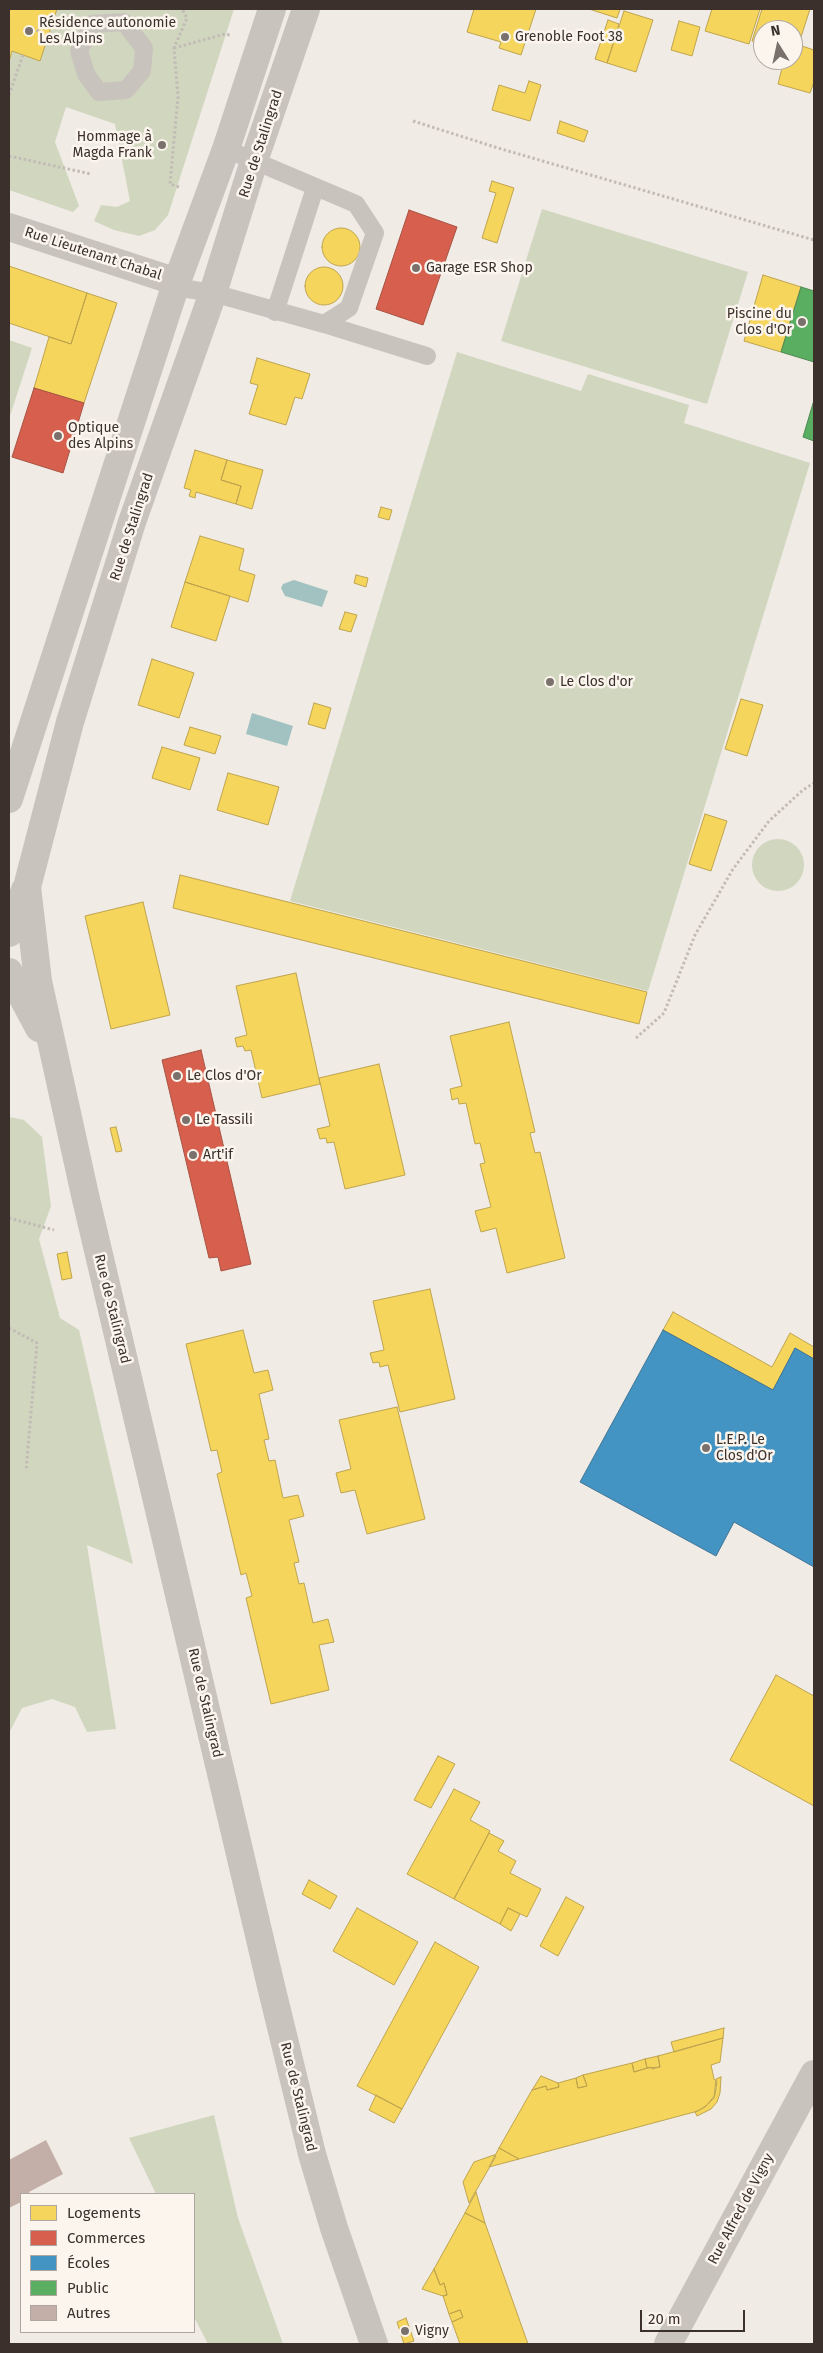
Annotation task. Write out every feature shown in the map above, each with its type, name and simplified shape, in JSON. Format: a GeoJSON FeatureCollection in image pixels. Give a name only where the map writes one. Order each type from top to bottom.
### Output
{"type":"FeatureCollection","features":[{"type":"Feature","properties":{"kind":"street"},"geometry":{"type":"LineString","coordinates":[[9,799],[176,284],[226,149],[272,9]]}},
{"type":"Feature","properties":{"kind":"street","name":"Rue de Stalingrad"},"geometry":{"type":"LineString","coordinates":[[306,9],[254,161],[213,293],[126,541],[70,722],[27,887],[38,981],[98,1251],[312,2154],[334,2228],[374,2344]]}},
{"type":"Feature","properties":{"kind":"street","name":"Rue Lieutenant Chabal"},"geometry":{"type":"LineString","coordinates":[[9,227],[176,284]]}},
{"type":"Feature","properties":{"kind":"street"},"geometry":{"type":"LineString","coordinates":[[9,933],[27,887]]}},
{"type":"Feature","properties":{"kind":"street"},"geometry":{"type":"LineString","coordinates":[[9,961],[38,981]]}},
{"type":"Feature","properties":{"kind":"street","name":"Rue de Stalingrad"},"geometry":{"type":"LineString","coordinates":[[9,972],[56,1057]]}},
{"type":"Feature","properties":{"kind":"street","name":"Rue Alfred de Vigny"},"geometry":{"type":"LineString","coordinates":[[669,2344],[814,2074]]}},
{"type":"Feature","properties":{"kind":"lane"},"geometry":{"type":"LineString","coordinates":[[226,149],[356,204],[375,233],[349,308],[324,324]]}},
{"type":"Feature","properties":{"kind":"lane"},"geometry":{"type":"LineString","coordinates":[[275,312],[315,188]]}},
{"type":"Feature","properties":{"kind":"lane"},"geometry":{"type":"LineString","coordinates":[[176,284],[324,324],[427,356]]}},
{"type":"Feature","properties":{"kind":"path"},"geometry":{"type":"LineString","coordinates":[[182,9],[187,18],[174,48],[178,97],[170,184],[207,200]]}},
{"type":"Feature","properties":{"kind":"path"},"geometry":{"type":"LineString","coordinates":[[174,48],[226,34],[260,42]]}},
{"type":"Feature","properties":{"kind":"path"},"geometry":{"type":"LineString","coordinates":[[9,95],[23,55]]}},
{"type":"Feature","properties":{"kind":"path"},"geometry":{"type":"LineString","coordinates":[[414,121],[498,148],[814,240]]}},
{"type":"Feature","properties":{"kind":"path"},"geometry":{"type":"LineString","coordinates":[[9,156],[91,174]]}},
{"type":"Feature","properties":{"kind":"path"},"geometry":{"type":"LineString","coordinates":[[636,1038],[664,1014],[696,935],[733,869],[769,821],[803,790],[814,783]]}},
{"type":"Feature","properties":{"kind":"path"},"geometry":{"type":"LineString","coordinates":[[9,1218],[54,1230]]}},
{"type":"Feature","properties":{"kind":"path"},"geometry":{"type":"LineString","coordinates":[[9,1328],[37,1342],[26,1471]]}},
{"type":"Feature","properties":{"kind":"green space"},"geometry":{"type":"Polygon","coordinates":[[[57,9],[234,9],[168,215],[155,230],[139,236],[114,230],[94,221],[101,205],[117,207],[130,201],[115,124],[66,107],[55,142],[79,206],[73,212],[9,190],[9,62],[12,51],[40,60],[57,9]]]}},
{"type":"Feature","properties":{"kind":"green space"},"geometry":{"type":"Polygon","coordinates":[[[542,209],[748,272],[707,404],[501,341],[542,209]]]}},
{"type":"Feature","properties":{"kind":"green space"},"geometry":{"type":"Polygon","coordinates":[[[9,340],[32,348],[9,419],[9,340]]]}},
{"type":"Feature","properties":{"kind":"green space","name":"Le Clos d'or"},"geometry":{"type":"Polygon","coordinates":[[[457,352],[581,391],[588,374],[689,405],[684,423],[810,463],[648,991],[290,901],[457,352]]]}},
{"type":"Feature","properties":{"kind":"green space"},"geometry":{"type":"Polygon","coordinates":[[[778,839],[788,841],[796,847],[802,855],[804,865],[802,875],[796,883],[788,889],[778,891],[768,889],[760,883],[754,875],[752,865],[754,855],[760,847],[768,841],[778,839]]]}},
{"type":"Feature","properties":{"kind":"green space"},"geometry":{"type":"Polygon","coordinates":[[[9,1117],[24,1120],[42,1137],[51,1206],[39,1239],[60,1318],[79,1330],[133,1564],[87,1545],[116,1729],[87,1732],[75,1707],[52,1699],[22,1708],[9,1733],[9,1117]]]}},
{"type":"Feature","properties":{"kind":"green space"},"geometry":{"type":"Polygon","coordinates":[[[214,2115],[238,2218],[283,2344],[208,2344],[195,2319],[195,2193],[156,2193],[129,2138],[214,2115]]]}},
{"type":"Feature","properties":{"kind":"water"},"geometry":{"type":"Polygon","coordinates":[[[294,580],[328,591],[322,607],[285,596],[281,588],[283,584],[294,580]]]}},
{"type":"Feature","properties":{"kind":"water"},"geometry":{"type":"Polygon","coordinates":[[[252,713],[293,726],[287,746],[246,734],[252,713]]]}},
{"type":"Feature","properties":{"kind":"building: Logements","name":"Résidence autonomie Les Alpins"},"geometry":{"type":"Polygon","coordinates":[[[9,9],[57,9],[40,61],[12,51],[9,62],[9,9]]]}},
{"type":"Feature","properties":{"kind":"building: Logements","name":"Grenoble Foot 38"},"geometry":{"type":"Polygon","coordinates":[[[474,9],[536,9],[521,55],[499,48],[501,42],[467,32],[474,9]]]}},
{"type":"Feature","properties":{"kind":"building: Logements"},"geometry":{"type":"Polygon","coordinates":[[[589,9],[620,9],[617,18],[589,9]]]}},
{"type":"Feature","properties":{"kind":"building: Logements"},"geometry":{"type":"Polygon","coordinates":[[[712,9],[760,9],[757,20],[753,20],[753,31],[749,44],[705,31],[712,9]]]}},
{"type":"Feature","properties":{"kind":"building: Logements"},"geometry":{"type":"Polygon","coordinates":[[[762,9],[810,9],[803,31],[803,20],[759,20],[762,9]]]}},
{"type":"Feature","properties":{"kind":"building: Logements"},"geometry":{"type":"Polygon","coordinates":[[[624,11],[653,20],[636,72],[607,63],[624,11]]]}},
{"type":"Feature","properties":{"kind":"building: Logements"},"geometry":{"type":"Polygon","coordinates":[[[608,20],[619,24],[607,63],[595,59],[608,20]]]}},
{"type":"Feature","properties":{"kind":"building: Logements"},"geometry":{"type":"Polygon","coordinates":[[[679,21],[700,27],[692,56],[671,50],[679,21]]]}},
{"type":"Feature","properties":{"kind":"building: Logements"},"geometry":{"type":"Polygon","coordinates":[[[803,46],[814,50],[814,82],[810,93],[778,84],[782,70],[803,70],[803,46]]]}},
{"type":"Feature","properties":{"kind":"building: Logements"},"geometry":{"type":"Polygon","coordinates":[[[529,81],[541,85],[530,121],[492,110],[499,85],[525,93],[529,81]]]}},
{"type":"Feature","properties":{"kind":"building: Logements"},"geometry":{"type":"Polygon","coordinates":[[[560,121],[588,131],[584,142],[557,133],[560,121]]]}},
{"type":"Feature","properties":{"kind":"building: Logements"},"geometry":{"type":"Polygon","coordinates":[[[492,181],[514,188],[497,243],[482,238],[496,193],[489,191],[492,181]]]}},
{"type":"Feature","properties":{"kind":"building: Logements"},"geometry":{"type":"Polygon","coordinates":[[[341,228],[354,234],[360,247],[354,260],[341,266],[328,260],[322,247],[328,234],[341,228]]]}},
{"type":"Feature","properties":{"kind":"building: Logements"},"geometry":{"type":"Polygon","coordinates":[[[9,266],[87,293],[71,344],[9,323],[9,266]]]}},
{"type":"Feature","properties":{"kind":"building: Logements"},"geometry":{"type":"Polygon","coordinates":[[[324,267],[337,273],[343,286],[337,299],[324,305],[311,299],[305,286],[311,273],[324,267]]]}},
{"type":"Feature","properties":{"kind":"building: Logements"},"geometry":{"type":"Polygon","coordinates":[[[763,275],[801,287],[781,352],[744,341],[763,275]]]}},
{"type":"Feature","properties":{"kind":"building: Logements"},"geometry":{"type":"Polygon","coordinates":[[[87,293],[117,303],[84,403],[34,388],[49,337],[71,344],[87,293]]]}},
{"type":"Feature","properties":{"kind":"building: Logements"},"geometry":{"type":"Polygon","coordinates":[[[257,358],[310,374],[302,399],[295,397],[286,425],[249,414],[258,385],[250,383],[257,358]]]}},
{"type":"Feature","properties":{"kind":"building: Logements"},"geometry":{"type":"Polygon","coordinates":[[[195,450],[227,460],[221,480],[241,486],[236,504],[196,492],[195,498],[189,496],[191,490],[184,488],[195,450]]]}},
{"type":"Feature","properties":{"kind":"building: Logements"},"geometry":{"type":"Polygon","coordinates":[[[227,460],[263,470],[252,509],[236,504],[241,486],[221,480],[227,460]]]}},
{"type":"Feature","properties":{"kind":"building: Logements"},"geometry":{"type":"Polygon","coordinates":[[[381,507],[392,510],[389,520],[378,517],[381,507]]]}},
{"type":"Feature","properties":{"kind":"building: Logements"},"geometry":{"type":"Polygon","coordinates":[[[200,536],[244,549],[239,570],[255,575],[248,602],[185,582],[200,536]]]}},
{"type":"Feature","properties":{"kind":"building: Logements"},"geometry":{"type":"Polygon","coordinates":[[[356,575],[368,578],[366,587],[354,583],[356,575]]]}},
{"type":"Feature","properties":{"kind":"building: Logements"},"geometry":{"type":"Polygon","coordinates":[[[185,582],[230,596],[216,641],[171,627],[185,582]]]}},
{"type":"Feature","properties":{"kind":"building: Logements"},"geometry":{"type":"Polygon","coordinates":[[[345,612],[357,615],[351,632],[339,629],[345,612]]]}},
{"type":"Feature","properties":{"kind":"building: Logements"},"geometry":{"type":"Polygon","coordinates":[[[152,659],[194,673],[179,718],[138,705],[152,659]]]}},
{"type":"Feature","properties":{"kind":"building: Logements"},"geometry":{"type":"Polygon","coordinates":[[[741,699],[763,705],[747,756],[725,749],[741,699]]]}},
{"type":"Feature","properties":{"kind":"building: Logements"},"geometry":{"type":"Polygon","coordinates":[[[314,703],[331,708],[325,729],[308,724],[314,703]]]}},
{"type":"Feature","properties":{"kind":"building: Logements"},"geometry":{"type":"Polygon","coordinates":[[[190,727],[221,736],[215,754],[184,745],[190,727]]]}},
{"type":"Feature","properties":{"kind":"building: Logements"},"geometry":{"type":"Polygon","coordinates":[[[162,747],[200,758],[190,790],[152,778],[162,747]]]}},
{"type":"Feature","properties":{"kind":"building: Logements"},"geometry":{"type":"Polygon","coordinates":[[[228,773],[279,787],[268,825],[217,810],[228,773]]]}},
{"type":"Feature","properties":{"kind":"building: Logements"},"geometry":{"type":"Polygon","coordinates":[[[705,814],[727,821],[711,871],[689,864],[705,814]]]}},
{"type":"Feature","properties":{"kind":"building: Logements"},"geometry":{"type":"Polygon","coordinates":[[[180,875],[647,992],[639,1024],[173,908],[180,875]]]}},
{"type":"Feature","properties":{"kind":"building: Logements"},"geometry":{"type":"Polygon","coordinates":[[[143,902],[170,1015],[111,1029],[85,916],[143,902]]]}},
{"type":"Feature","properties":{"kind":"building: Logements"},"geometry":{"type":"Polygon","coordinates":[[[296,973],[320,1084],[262,1098],[251,1050],[245,1051],[243,1046],[237,1047],[235,1038],[247,1035],[236,986],[296,973]]]}},
{"type":"Feature","properties":{"kind":"building: Logements"},"geometry":{"type":"Polygon","coordinates":[[[509,1022],[535,1132],[530,1133],[535,1153],[540,1152],[565,1258],[507,1273],[496,1228],[481,1232],[475,1211],[491,1207],[480,1164],[485,1163],[480,1143],[475,1144],[466,1103],[459,1104],[458,1098],[452,1100],[450,1089],[462,1086],[450,1036],[509,1022]]]}},
{"type":"Feature","properties":{"kind":"building: Logements"},"geometry":{"type":"Polygon","coordinates":[[[379,1064],[405,1175],[345,1189],[334,1142],[327,1143],[326,1138],[320,1139],[317,1129],[330,1126],[319,1078],[379,1064]]]}},
{"type":"Feature","properties":{"kind":"building: Logements"},"geometry":{"type":"Polygon","coordinates":[[[116,1127],[122,1151],[116,1152],[110,1128],[116,1127]]]}},
{"type":"Feature","properties":{"kind":"building: Logements"},"geometry":{"type":"Polygon","coordinates":[[[67,1252],[72,1278],[62,1280],[57,1254],[67,1252]]]}},
{"type":"Feature","properties":{"kind":"building: Logements"},"geometry":{"type":"Polygon","coordinates":[[[430,1289],[455,1399],[400,1412],[388,1365],[380,1367],[379,1362],[373,1363],[370,1353],[384,1350],[373,1301],[430,1289]]]}},
{"type":"Feature","properties":{"kind":"building: Logements"},"geometry":{"type":"Polygon","coordinates":[[[673,1312],[772,1367],[790,1333],[814,1347],[814,1359],[795,1348],[773,1390],[663,1330],[673,1312]]]}},
{"type":"Feature","properties":{"kind":"building: Logements"},"geometry":{"type":"Polygon","coordinates":[[[243,1330],[254,1373],[268,1370],[273,1390],[259,1394],[269,1439],[264,1440],[269,1461],[275,1460],[283,1498],[298,1495],[304,1516],[289,1520],[299,1562],[294,1563],[299,1584],[304,1583],[313,1623],[328,1619],[334,1642],[319,1645],[329,1690],[271,1704],[246,1598],[252,1596],[246,1573],[241,1575],[217,1474],[222,1472],[217,1450],[211,1451],[186,1344],[243,1330]]]}},
{"type":"Feature","properties":{"kind":"building: Logements"},"geometry":{"type":"Polygon","coordinates":[[[397,1407],[425,1519],[367,1534],[355,1490],[341,1493],[336,1473],[351,1469],[339,1420],[397,1407]]]}},
{"type":"Feature","properties":{"kind":"building: Logements"},"geometry":{"type":"Polygon","coordinates":[[[776,1675],[814,1696],[814,1806],[730,1760],[776,1675]]]}},
{"type":"Feature","properties":{"kind":"building: Logements"},"geometry":{"type":"Polygon","coordinates":[[[438,1756],[455,1764],[431,1808],[414,1800],[438,1756]]]}},
{"type":"Feature","properties":{"kind":"building: Logements"},"geometry":{"type":"Polygon","coordinates":[[[454,1789],[480,1802],[470,1820],[490,1831],[454,1899],[407,1874],[454,1789]]]}},
{"type":"Feature","properties":{"kind":"building: Logements"},"geometry":{"type":"Polygon","coordinates":[[[489,1833],[504,1841],[498,1851],[516,1861],[510,1873],[541,1889],[527,1917],[508,1908],[500,1924],[454,1899],[489,1833]]]}},
{"type":"Feature","properties":{"kind":"building: Logements"},"geometry":{"type":"Polygon","coordinates":[[[309,1880],[337,1896],[330,1909],[302,1894],[309,1880]]]}},
{"type":"Feature","properties":{"kind":"building: Logements"},"geometry":{"type":"Polygon","coordinates":[[[566,1897],[584,1907],[558,1956],[540,1946],[566,1897]]]}},
{"type":"Feature","properties":{"kind":"building: Logements"},"geometry":{"type":"Polygon","coordinates":[[[357,1908],[418,1942],[394,1985],[333,1951],[357,1908]]]}},
{"type":"Feature","properties":{"kind":"building: Logements"},"geometry":{"type":"Polygon","coordinates":[[[508,1908],[520,1914],[511,1931],[500,1924],[508,1908]]]}},
{"type":"Feature","properties":{"kind":"building: Logements"},"geometry":{"type":"Polygon","coordinates":[[[435,1942],[479,1967],[402,2109],[357,2086],[435,1942]]]}},
{"type":"Feature","properties":{"kind":"building: Logements"},"geometry":{"type":"Polygon","coordinates":[[[724,2028],[723,2038],[674,2052],[671,2042],[724,2028]]]}},
{"type":"Feature","properties":{"kind":"building: Logements"},"geometry":{"type":"Polygon","coordinates":[[[723,2038],[720,2062],[711,2065],[714,2079],[717,2081],[715,2095],[707,2105],[698,2111],[519,2159],[499,2148],[532,2090],[546,2086],[547,2090],[559,2087],[558,2083],[576,2078],[578,2088],[587,2086],[583,2075],[632,2063],[634,2072],[651,2067],[652,2069],[660,2067],[658,2056],[723,2038]]]}},
{"type":"Feature","properties":{"kind":"building: Logements"},"geometry":{"type":"Polygon","coordinates":[[[658,2056],[660,2067],[647,2068],[645,2059],[658,2056]]]}},
{"type":"Feature","properties":{"kind":"building: Logements"},"geometry":{"type":"Polygon","coordinates":[[[645,2059],[647,2068],[634,2072],[632,2063],[645,2059]]]}},
{"type":"Feature","properties":{"kind":"building: Logements"},"geometry":{"type":"Polygon","coordinates":[[[583,2075],[587,2086],[578,2088],[576,2078],[583,2075]]]}},
{"type":"Feature","properties":{"kind":"building: Logements"},"geometry":{"type":"Polygon","coordinates":[[[541,2076],[558,2083],[559,2087],[547,2090],[546,2086],[532,2090],[541,2076]]]}},
{"type":"Feature","properties":{"kind":"building: Logements"},"geometry":{"type":"Polygon","coordinates":[[[721,2077],[720,2093],[717,2102],[711,2109],[697,2116],[695,2112],[705,2107],[714,2098],[716,2079],[721,2077]]]}},
{"type":"Feature","properties":{"kind":"building: Logements"},"geometry":{"type":"Polygon","coordinates":[[[376,2095],[402,2109],[394,2123],[369,2110],[376,2095]]]}},
{"type":"Feature","properties":{"kind":"building: Logements"},"geometry":{"type":"Polygon","coordinates":[[[499,2148],[519,2159],[489,2167],[499,2148]]]}},
{"type":"Feature","properties":{"kind":"building: Logements"},"geometry":{"type":"Polygon","coordinates":[[[496,2156],[469,2203],[463,2182],[474,2162],[496,2156]]]}},
{"type":"Feature","properties":{"kind":"building: Logements"},"geometry":{"type":"Polygon","coordinates":[[[476,2192],[485,2223],[465,2213],[476,2192]]]}},
{"type":"Feature","properties":{"kind":"building: Logements"},"geometry":{"type":"Polygon","coordinates":[[[465,2213],[485,2223],[528,2344],[460,2344],[452,2322],[463,2317],[460,2310],[449,2314],[443,2296],[447,2295],[444,2283],[440,2285],[434,2269],[465,2213]]]}},
{"type":"Feature","properties":{"kind":"building: Logements"},"geometry":{"type":"Polygon","coordinates":[[[434,2269],[440,2285],[444,2283],[447,2295],[443,2296],[422,2289],[434,2269]]]}},
{"type":"Feature","properties":{"kind":"building: Logements"},"geometry":{"type":"Polygon","coordinates":[[[460,2310],[463,2317],[452,2322],[449,2314],[460,2310]]]}},
{"type":"Feature","properties":{"kind":"building: Logements","name":"Vigny"},"geometry":{"type":"Polygon","coordinates":[[[406,2318],[414,2341],[404,2344],[397,2322],[406,2318]]]}},
{"type":"Feature","properties":{"kind":"building: Commerces","name":"Garage ESR Shop"},"geometry":{"type":"Polygon","coordinates":[[[409,210],[457,227],[423,325],[376,309],[409,210]]]}},
{"type":"Feature","properties":{"kind":"building: Commerces"},"geometry":{"type":"Polygon","coordinates":[[[34,388],[84,403],[63,473],[12,457],[34,388]]]}},
{"type":"Feature","properties":{"kind":"building: Commerces"},"geometry":{"type":"Polygon","coordinates":[[[201,1050],[251,1264],[221,1271],[218,1257],[209,1258],[162,1060],[201,1050]]]}},
{"type":"Feature","properties":{"kind":"building: Écoles","name":"L.E.P. Le Clos d'Or"},"geometry":{"type":"Polygon","coordinates":[[[663,1330],[773,1390],[795,1348],[814,1359],[814,1567],[734,1522],[716,1556],[580,1482],[663,1330]]]}},
{"type":"Feature","properties":{"kind":"building: Public","name":"Piscine du Clos d'Or"},"geometry":{"type":"Polygon","coordinates":[[[801,287],[814,291],[814,362],[781,352],[801,287]]]}},
{"type":"Feature","properties":{"kind":"building: Public"},"geometry":{"type":"Polygon","coordinates":[[[814,400],[814,441],[803,437],[814,400]]]}},
{"type":"Feature","properties":{"kind":"building: Autres"},"geometry":{"type":"Polygon","coordinates":[[[46,2140],[63,2174],[30,2193],[20,2193],[20,2202],[9,2208],[9,2160],[46,2140]]]}},
{"type":"Feature","properties":{"kind":"place","name":"Résidence autonomie Les Alpins"},"geometry":{"type":"Point","coordinates":[29,31]}},
{"type":"Feature","properties":{"kind":"place","name":"Grenoble Foot 38"},"geometry":{"type":"Point","coordinates":[505,37]}},
{"type":"Feature","properties":{"kind":"place","name":"Hommage à Magda Frank"},"geometry":{"type":"Point","coordinates":[162,145]}},
{"type":"Feature","properties":{"kind":"place","name":"Garage ESR Shop"},"geometry":{"type":"Point","coordinates":[416,268]}},
{"type":"Feature","properties":{"kind":"place","name":"Piscine du Clos d'Or"},"geometry":{"type":"Point","coordinates":[802,322]}},
{"type":"Feature","properties":{"kind":"place","name":"Optique des Alpins"},"geometry":{"type":"Point","coordinates":[58,436]}},
{"type":"Feature","properties":{"kind":"place","name":"Le Clos d'or"},"geometry":{"type":"Point","coordinates":[550,682]}},
{"type":"Feature","properties":{"kind":"place","name":"Le Clos d'Or"},"geometry":{"type":"Point","coordinates":[177,1076]}},
{"type":"Feature","properties":{"kind":"place","name":"Le Tassili"},"geometry":{"type":"Point","coordinates":[186,1120]}},
{"type":"Feature","properties":{"kind":"place","name":"Art'if"},"geometry":{"type":"Point","coordinates":[193,1155]}},
{"type":"Feature","properties":{"kind":"place","name":"L.E.P. Le Clos d'Or"},"geometry":{"type":"Point","coordinates":[706,1448]}},
{"type":"Feature","properties":{"kind":"place","name":"Vigny"},"geometry":{"type":"Point","coordinates":[405,2331]}}]}
